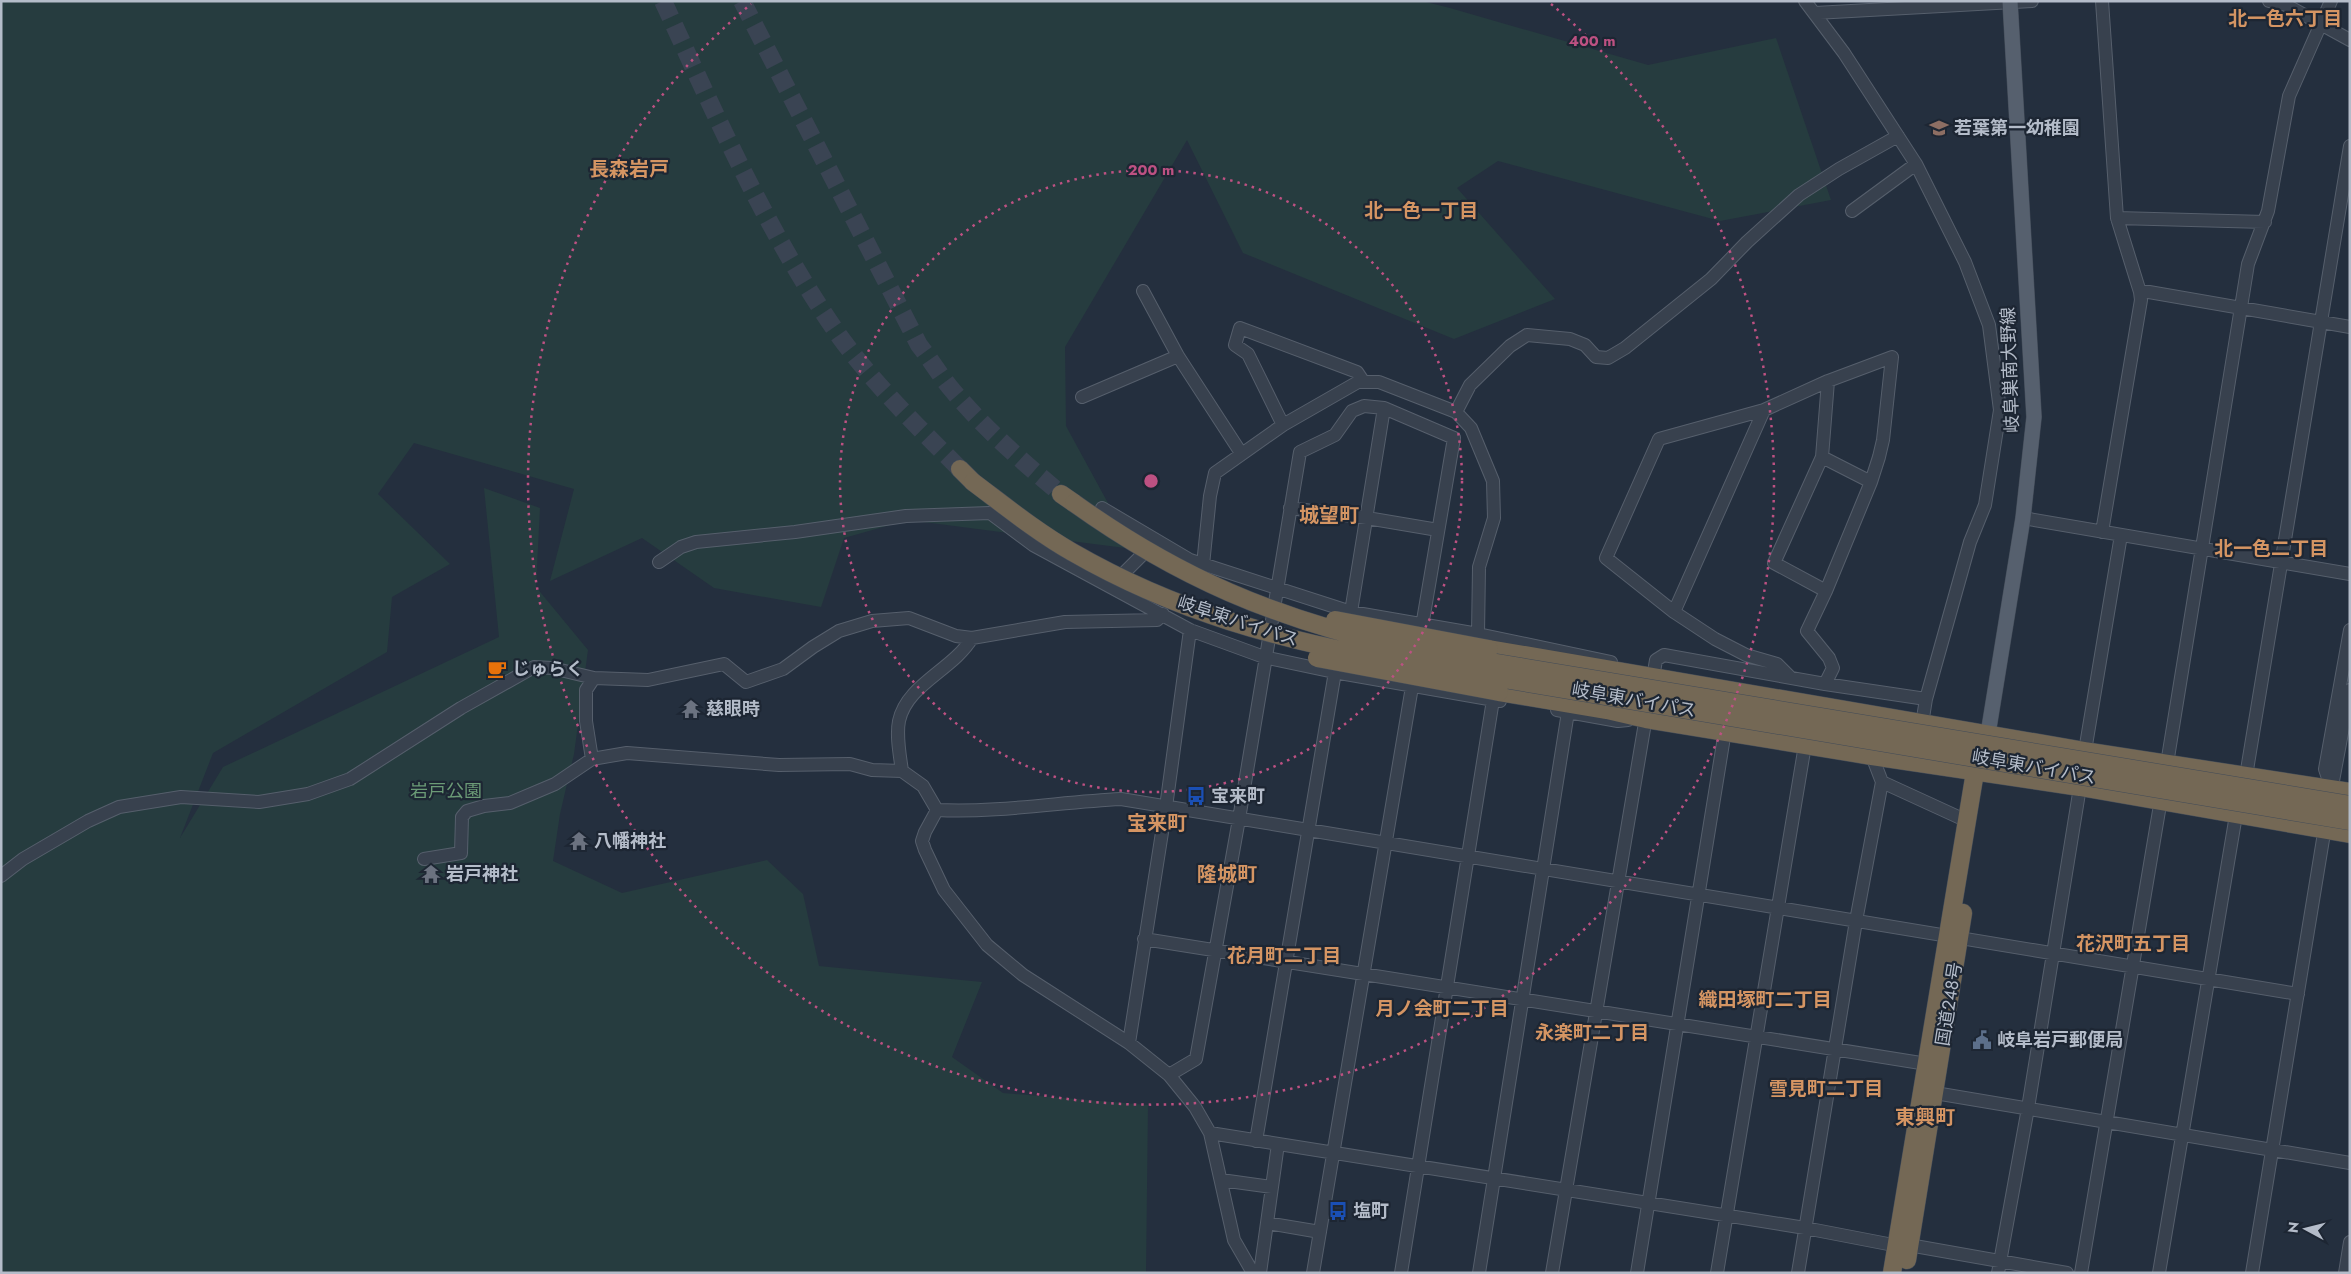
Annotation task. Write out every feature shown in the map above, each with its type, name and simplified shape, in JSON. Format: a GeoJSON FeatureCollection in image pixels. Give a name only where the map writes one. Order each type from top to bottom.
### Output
{"type":"FeatureCollection","features":[{"type":"Feature","properties":{"kind":"highway","name":"岐阜東バイパス"},"geometry":{"type":"LineString","coordinates":[[960,469],[974,482],[1071,551],[1111,573],[1186,607],[1244,627],[1332,650],[2350,820]]}},
{"type":"Feature","properties":{"kind":"highway","name":"岐阜東バイパス"},"geometry":{"type":"LineString","coordinates":[[1068,499],[1112,531],[1158,558],[1233,596],[1310,624],[1400,647],[2350,805]]}},
{"type":"Feature","properties":{"kind":"highway"},"geometry":{"type":"LineString","coordinates":[[1233,596],[1251,596],[1299,612],[1388,631],[1489,649],[2167,765],[2350,792]]}},
{"type":"Feature","properties":{"kind":"highway"},"geometry":{"type":"LineString","coordinates":[[1186,607],[1194,618],[1217,628],[1323,660],[1496,696],[1607,710],[1646,719],[1872,756],[2080,787],[2350,834]]}},
{"type":"Feature","properties":{"kind":"highway"},"geometry":{"type":"LineString","coordinates":[[1981,773],[1988,734]]}},
{"type":"Feature","properties":{"kind":"highway","name":"国道248号"},"geometry":{"type":"LineString","coordinates":[[1892,1273],[1903,1245],[1935,1093],[1967,821],[1981,773]]}},
{"type":"Feature","properties":{"kind":"highway","name":"国道248号"},"geometry":{"type":"LineString","coordinates":[[1904,1273],[1903,1245],[1927,1064],[1953,937],[1981,773]]}},
{"type":"Feature","properties":{"kind":"main road","name":"岐阜巣南大野線"},"geometry":{"type":"LineString","coordinates":[[1988,734],[2023,518],[2034,417],[2010,2]]}},
{"type":"Feature","properties":{"kind":"street"},"geometry":{"type":"LineString","coordinates":[[1805,1],[1815,7],[1916,164],[1966,262],[1989,325],[2000,410],[1985,505],[1970,542],[1926,699],[1922,724]]}},
{"type":"Feature","properties":{"kind":"street"},"geometry":{"type":"LineString","coordinates":[[1815,7],[2032,1]]}},
{"type":"Feature","properties":{"kind":"street"},"geometry":{"type":"LineString","coordinates":[[2102,1],[2117,218],[2140,292],[2102,532]]}},
{"type":"Feature","properties":{"kind":"street"},"geometry":{"type":"LineString","coordinates":[[2269,1],[2287,3],[2350,40]]}},
{"type":"Feature","properties":{"kind":"street"},"geometry":{"type":"LineString","coordinates":[[2081,1273],[2204,550],[2248,264],[2265,222],[2289,96],[2331,1]]}},
{"type":"Feature","properties":{"kind":"street"},"geometry":{"type":"LineString","coordinates":[[1456,412],[1470,385],[1510,346],[1526,335],[1570,339],[1585,345],[1596,357],[1608,358],[1625,348],[1711,280],[1747,242],[1799,195],[1839,169],[1898,136]]}},
{"type":"Feature","properties":{"kind":"street"},"geometry":{"type":"LineString","coordinates":[[2246,776],[2350,146]]}},
{"type":"Feature","properties":{"kind":"street"},"geometry":{"type":"LineString","coordinates":[[1852,211],[1916,164]]}},
{"type":"Feature","properties":{"kind":"street"},"geometry":{"type":"LineString","coordinates":[[2117,218],[2265,222]]}},
{"type":"Feature","properties":{"kind":"street"},"geometry":{"type":"LineString","coordinates":[[1143,291],[1178,356],[1241,453]]}},
{"type":"Feature","properties":{"kind":"street"},"geometry":{"type":"LineString","coordinates":[[2140,292],[2350,327]]}},
{"type":"Feature","properties":{"kind":"street"},"geometry":{"type":"LineString","coordinates":[[1283,425],[1248,354],[1235,345],[1240,328],[1357,372],[1363,381]]}},
{"type":"Feature","properties":{"kind":"street"},"geometry":{"type":"LineString","coordinates":[[1082,397],[1178,356]]}},
{"type":"Feature","properties":{"kind":"street"},"geometry":{"type":"LineString","coordinates":[[1791,678],[1777,664],[1746,654],[1715,640],[1674,612],[1606,558],[1659,439],[1764,410],[1828,381],[1892,357],[1883,440],[1871,482],[1826,591],[1807,631],[1829,658],[1833,668],[1824,684]]}},
{"type":"Feature","properties":{"kind":"street"},"geometry":{"type":"LineString","coordinates":[[1203,564],[1210,496],[1215,473],[1283,425],[1363,381],[1379,382],[1456,412],[1471,428],[1493,481],[1494,518],[1479,567],[1478,634],[1496,696],[1468,856],[1401,1273]]}},
{"type":"Feature","properties":{"kind":"street"},"geometry":{"type":"LineString","coordinates":[[1826,591],[1774,563],[1822,457],[1828,381]]}},
{"type":"Feature","properties":{"kind":"street"},"geometry":{"type":"LineString","coordinates":[[1169,1075],[1196,1059],[1239,819],[1264,657],[1300,452],[1335,435],[1352,411],[1364,406],[1384,408],[1454,438],[1313,1273]]}},
{"type":"Feature","properties":{"kind":"street"},"geometry":{"type":"LineString","coordinates":[[1256,1140],[1334,672],[1351,612],[1384,408]]}},
{"type":"Feature","properties":{"kind":"street"},"geometry":{"type":"LineString","coordinates":[[1674,612],[1764,410]]}},
{"type":"Feature","properties":{"kind":"street"},"geometry":{"type":"LineString","coordinates":[[1822,457],[1871,482]]}},
{"type":"Feature","properties":{"kind":"street"},"geometry":{"type":"LineString","coordinates":[[1102,508],[1190,560],[1351,612],[1478,634],[1637,667],[1653,677]]}},
{"type":"Feature","properties":{"kind":"street"},"geometry":{"type":"LineString","coordinates":[[1290,508],[1438,530]]}},
{"type":"Feature","properties":{"kind":"street"},"geometry":{"type":"LineString","coordinates":[[659,562],[681,547],[696,542],[794,532],[906,516],[990,513],[1033,545],[1190,630],[1264,657],[1412,686],[1496,696],[1618,721],[1646,719]]}},
{"type":"Feature","properties":{"kind":"street"},"geometry":{"type":"LineString","coordinates":[[2023,518],[2204,550],[2281,560],[2350,574]]}},
{"type":"Feature","properties":{"kind":"street"},"geometry":{"type":"LineString","coordinates":[[2085,751],[2121,535]]}},
{"type":"Feature","properties":{"kind":"street"},"geometry":{"type":"LineString","coordinates":[[1110,586],[1155,541]]}},
{"type":"Feature","properties":{"kind":"street"},"geometry":{"type":"LineString","coordinates":[[1,876],[23,860],[88,821],[119,807],[181,797],[259,802],[308,794],[350,779],[461,708],[534,668],[552,668],[594,678],[648,680],[724,664],[746,682],[783,669],[834,634],[851,626],[872,621],[909,618],[956,636],[972,638],[1065,622],[1157,620],[1163,614]]}},
{"type":"Feature","properties":{"kind":"street"},"geometry":{"type":"LineString","coordinates":[[1128,1042],[1166,807],[1190,630]]}},
{"type":"Feature","properties":{"kind":"street"},"geometry":{"type":"LineString","coordinates":[[2332,789],[2325,769],[2350,630]]}},
{"type":"Feature","properties":{"kind":"street"},"geometry":{"type":"LineString","coordinates":[[902,771],[899,723],[904,704],[953,661],[972,638]]}},
{"type":"Feature","properties":{"kind":"street"},"geometry":{"type":"LineString","coordinates":[[1552,1273],[1656,660],[1664,655],[1824,684],[1926,699]]}},
{"type":"Feature","properties":{"kind":"street"},"geometry":{"type":"LineString","coordinates":[[592,759],[586,721],[586,690],[594,678]]}},
{"type":"Feature","properties":{"kind":"street"},"geometry":{"type":"LineString","coordinates":[[2252,1273],[2350,690]]}},
{"type":"Feature","properties":{"kind":"street"},"geometry":{"type":"LineString","coordinates":[[1478,1273],[1568,712]]}},
{"type":"Feature","properties":{"kind":"street"},"geometry":{"type":"LineString","coordinates":[[1637,1273],[1725,732]]}},
{"type":"Feature","properties":{"kind":"street"},"geometry":{"type":"LineString","coordinates":[[1717,1273],[1805,745]]}},
{"type":"Feature","properties":{"kind":"street"},"geometry":{"type":"LineString","coordinates":[[424,859],[461,853],[462,817],[467,811],[484,806],[510,803],[554,784],[592,759],[627,753],[780,765],[850,764],[872,770],[902,771],[923,786],[937,810]]}},
{"type":"Feature","properties":{"kind":"street"},"geometry":{"type":"LineString","coordinates":[[1798,1273],[1856,921],[1882,782],[1872,756]]}},
{"type":"Feature","properties":{"kind":"street"},"geometry":{"type":"LineString","coordinates":[[1882,782],[1967,821]]}},
{"type":"Feature","properties":{"kind":"street"},"geometry":{"type":"LineString","coordinates":[[1999,1267],[2028,1108],[2080,787]]}},
{"type":"Feature","properties":{"kind":"street"},"geometry":{"type":"LineString","coordinates":[[937,810],[994,810],[1121,799],[2298,994]]}},
{"type":"Feature","properties":{"kind":"street"},"geometry":{"type":"LineString","coordinates":[[937,810],[922,841],[925,850],[944,890],[987,945],[1023,975],[1128,1042],[1169,1075],[1195,1107],[1210,1133],[1234,1240],[1253,1273]]}},
{"type":"Feature","properties":{"kind":"street"},"geometry":{"type":"LineString","coordinates":[[2160,1273],[2236,815]]}},
{"type":"Feature","properties":{"kind":"street"},"geometry":{"type":"LineString","coordinates":[[1144,938],[1927,1064]]}},
{"type":"Feature","properties":{"kind":"street"},"geometry":{"type":"LineString","coordinates":[[1935,1093],[2350,1163]]}},
{"type":"Feature","properties":{"kind":"street"},"geometry":{"type":"LineString","coordinates":[[1210,1133],[1805,1228],[1903,1245],[1999,1267],[2067,1273]]}},
{"type":"Feature","properties":{"kind":"street"},"geometry":{"type":"LineString","coordinates":[[1260,1273],[1278,1144]]}},
{"type":"Feature","properties":{"kind":"street"},"geometry":{"type":"LineString","coordinates":[[1220,1180],[1272,1187]]}},
{"type":"Feature","properties":{"kind":"street"},"geometry":{"type":"LineString","coordinates":[[1267,1224],[1320,1232]]}},
{"type":"Feature","properties":{"kind":"street"},"geometry":{"type":"LineString","coordinates":[[2345,1273],[2350,1242]]}},
{"type":"Feature","properties":{"kind":"green space","name":"岩戸公園"},"geometry":{"type":"Polygon","coordinates":[[[1,1],[1422,1],[1648,65],[1776,38],[1831,200],[1720,221],[1498,161],[1457,188],[1555,299],[1454,339],[1243,253],[1187,140],[1065,347],[1066,426],[1133,549],[908,520],[844,538],[821,607],[714,588],[642,538],[550,581],[574,489],[414,443],[378,494],[450,564],[392,597],[387,652],[213,753],[180,838],[223,767],[499,637],[484,488],[540,508],[536,587],[588,650],[574,754],[560,814],[553,861],[622,893],[767,860],[803,894],[819,966],[982,982],[952,1057],[1003,1093],[1148,1105],[1146,1273],[1,1273],[1,1]]]}},
{"type":"Feature","properties":{"kind":"tunnel"},"geometry":{"type":"LineString","coordinates":[[663,1],[744,173],[789,257],[814,297],[853,355],[897,405],[960,469]]}},
{"type":"Feature","properties":{"kind":"tunnel"},"geometry":{"type":"LineString","coordinates":[[742,1],[919,345],[949,386],[978,419],[1061,494]]}},
{"type":"Feature","properties":{"kind":"place","name":"若葉第一幼稚園"},"geometry":{"type":"Point","coordinates":[1939,128]}},
{"type":"Feature","properties":{"kind":"place","name":"じゅらく"},"geometry":{"type":"Point","coordinates":[497,669]}},
{"type":"Feature","properties":{"kind":"place","name":"慈眼時"},"geometry":{"type":"Point","coordinates":[691,709]}},
{"type":"Feature","properties":{"kind":"place","name":"宝来町"},"geometry":{"type":"Point","coordinates":[1196,796]}},
{"type":"Feature","properties":{"kind":"place","name":"八幡神社"},"geometry":{"type":"Point","coordinates":[579,841]}},
{"type":"Feature","properties":{"kind":"place","name":"岩戸神社"},"geometry":{"type":"Point","coordinates":[431,874]}},
{"type":"Feature","properties":{"kind":"place","name":"岐阜岩戸郵便局"},"geometry":{"type":"Point","coordinates":[1982,1040]}},
{"type":"Feature","properties":{"kind":"place","name":"塩町"},"geometry":{"type":"Point","coordinates":[1338,1211]}},
{"type":"Feature","properties":{"kind":"district","name":"北一色六丁目"},"geometry":{"type":"Point","coordinates":[2285,18]}},
{"type":"Feature","properties":{"kind":"district","name":"長森岩戸"},"geometry":{"type":"Point","coordinates":[629,169]}},
{"type":"Feature","properties":{"kind":"district","name":"北一色一丁目"},"geometry":{"type":"Point","coordinates":[1421,210]}},
{"type":"Feature","properties":{"kind":"district","name":"城望町"},"geometry":{"type":"Point","coordinates":[1329,515]}},
{"type":"Feature","properties":{"kind":"district","name":"北一色二丁目"},"geometry":{"type":"Point","coordinates":[2271,548]}},
{"type":"Feature","properties":{"kind":"district","name":"宝来町"},"geometry":{"type":"Point","coordinates":[1157,823]}},
{"type":"Feature","properties":{"kind":"district","name":"隆城町"},"geometry":{"type":"Point","coordinates":[1227,874]}},
{"type":"Feature","properties":{"kind":"district","name":"花沢町五丁目"},"geometry":{"type":"Point","coordinates":[2133,943]}},
{"type":"Feature","properties":{"kind":"district","name":"花月町二丁目"},"geometry":{"type":"Point","coordinates":[1284,955]}},
{"type":"Feature","properties":{"kind":"district","name":"織田塚町二丁目"},"geometry":{"type":"Point","coordinates":[1765,999]}},
{"type":"Feature","properties":{"kind":"district","name":"月ノ会町二丁目"},"geometry":{"type":"Point","coordinates":[1442,1008]}},
{"type":"Feature","properties":{"kind":"district","name":"永楽町二丁目"},"geometry":{"type":"Point","coordinates":[1592,1032]}},
{"type":"Feature","properties":{"kind":"district","name":"雪見町二丁目"},"geometry":{"type":"Point","coordinates":[1826,1088]}},
{"type":"Feature","properties":{"kind":"district","name":"東興町"},"geometry":{"type":"Point","coordinates":[1925,1117]}}]}
